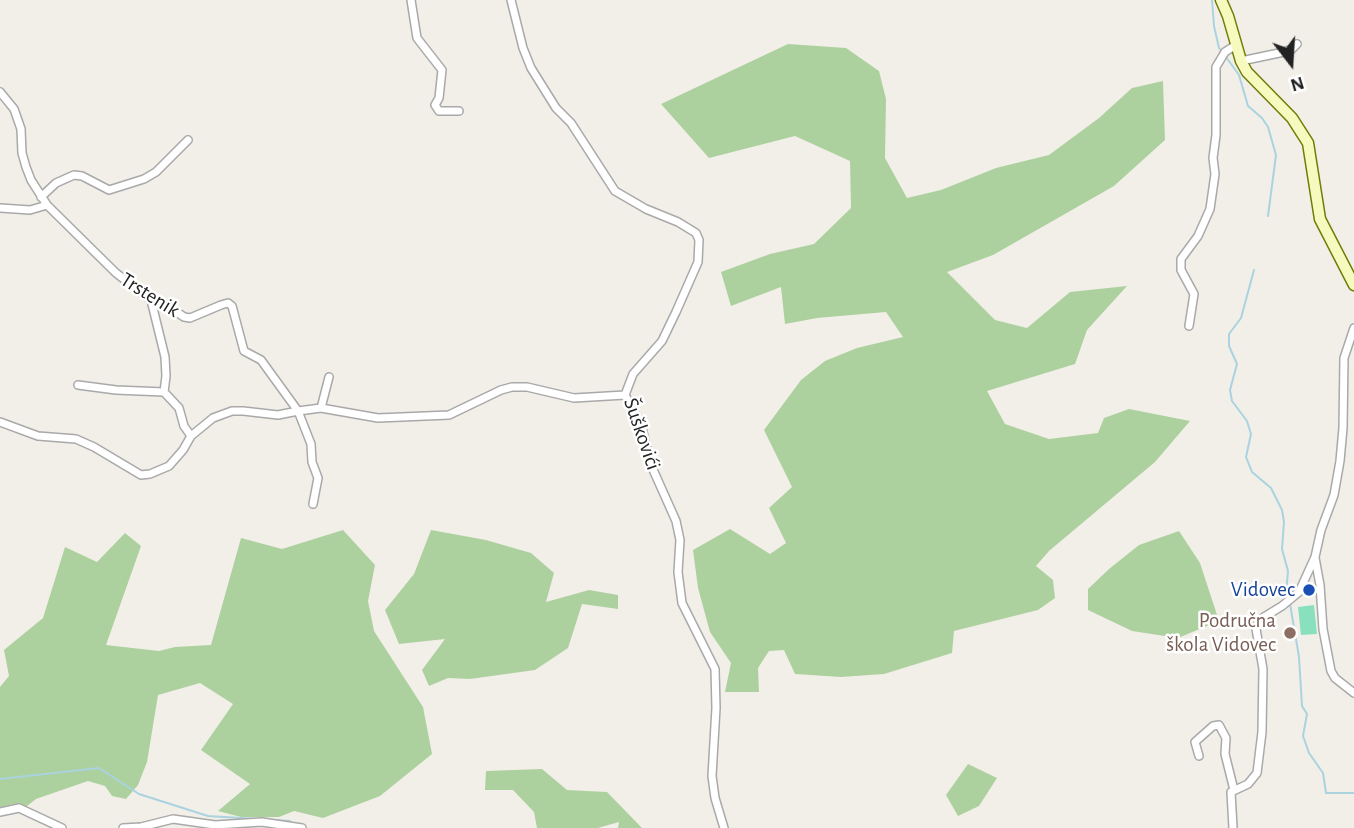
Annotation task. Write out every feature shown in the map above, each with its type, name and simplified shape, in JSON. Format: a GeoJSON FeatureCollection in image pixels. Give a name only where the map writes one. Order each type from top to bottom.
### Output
{"type":"FeatureCollection","features":[{"type":"Feature","properties":{"kind":"street"},"geometry":{"type":"LineString","coordinates":[[411,0],[417,38],[442,70],[439,98],[435,105],[439,111],[459,111]]}},
{"type":"Feature","properties":{"kind":"street","name":"Šuškovići"},"geometry":{"type":"LineString","coordinates":[[511,0],[531,68],[615,191],[646,209],[678,222],[696,233],[699,240],[698,262],[676,312],[662,341],[633,374],[625,395],[641,424],[651,465],[676,521],[680,540],[678,572],[682,603],[715,669],[712,776],[724,828]]}},
{"type":"Feature","properties":{"kind":"street"},"geometry":{"type":"LineString","coordinates":[[1221,0],[1247,72],[1302,130],[1308,143],[1320,219],[1354,285]]}},
{"type":"Feature","properties":{"kind":"street"},"geometry":{"type":"LineString","coordinates":[[1241,61],[1284,52],[1297,44]]}},
{"type":"Feature","properties":{"kind":"street"},"geometry":{"type":"LineString","coordinates":[[1189,326],[1194,294],[1181,271],[1181,259],[1198,236],[1210,209],[1215,174],[1213,158],[1216,135],[1216,68],[1223,53],[1236,45]]}},
{"type":"Feature","properties":{"kind":"street","name":"Trstenik"},"geometry":{"type":"LineString","coordinates":[[0,92],[15,109],[26,167],[41,197],[116,273],[150,300],[165,304],[184,317],[190,318],[228,303],[232,306],[244,351],[261,360],[298,411],[311,444],[312,462],[318,478],[313,504]]}},
{"type":"Feature","properties":{"kind":"street"},"geometry":{"type":"LineString","coordinates":[[41,197],[55,183],[74,175],[82,176],[109,190],[144,179],[156,172],[188,140]]}},
{"type":"Feature","properties":{"kind":"street"},"geometry":{"type":"LineString","coordinates":[[0,208],[30,210],[47,205]]}},
{"type":"Feature","properties":{"kind":"street"},"geometry":{"type":"LineString","coordinates":[[150,300],[165,357],[164,392]]}},
{"type":"Feature","properties":{"kind":"street"},"geometry":{"type":"LineString","coordinates":[[1233,828],[1229,797],[1234,790],[1248,784],[1256,773],[1262,732],[1263,669],[1256,629],[1258,622],[1299,592],[1315,557],[1321,530],[1334,495],[1338,472],[1343,428],[1344,358],[1354,328]]}},
{"type":"Feature","properties":{"kind":"street"},"geometry":{"type":"LineString","coordinates":[[321,408],[329,377]]}},
{"type":"Feature","properties":{"kind":"street"},"geometry":{"type":"LineString","coordinates":[[78,385],[164,392],[179,408],[184,426],[191,436]]}},
{"type":"Feature","properties":{"kind":"street"},"geometry":{"type":"LineString","coordinates":[[0,422],[38,436],[76,439],[141,475],[169,466],[191,436],[213,418],[232,411],[278,415],[321,408],[378,418],[449,415],[512,387],[527,387],[574,398],[625,395]]}},
{"type":"Feature","properties":{"kind":"street"},"geometry":{"type":"LineString","coordinates":[[1315,557],[1331,671],[1335,678],[1354,693]]}},
{"type":"Feature","properties":{"kind":"street"},"geometry":{"type":"LineString","coordinates":[[1199,757],[1195,742],[1213,726],[1219,725],[1226,738],[1225,754],[1234,790]]}},
{"type":"Feature","properties":{"kind":"street"},"geometry":{"type":"LineString","coordinates":[[0,812],[19,808],[62,828]]}},
{"type":"Feature","properties":{"kind":"street"},"geometry":{"type":"LineString","coordinates":[[123,828],[173,820],[215,825],[253,822],[302,828]]}},
{"type":"Feature","properties":{"kind":"green space"},"geometry":{"type":"Polygon","coordinates":[[[788,44],[846,48],[879,71],[886,99],[885,158],[907,198],[941,190],[996,168],[1049,155],[1099,118],[1132,88],[1163,81],[1165,140],[1114,186],[993,255],[947,272],[995,320],[1027,328],[1070,292],[1127,286],[1087,330],[1075,364],[987,391],[1005,424],[1049,439],[1098,433],[1104,418],[1129,409],[1190,421],[1155,462],[1049,551],[1036,566],[1053,580],[1055,598],[1038,610],[954,631],[952,653],[884,674],[841,677],[795,674],[784,650],[769,651],[758,668],[759,692],[725,692],[731,663],[710,632],[698,588],[693,550],[730,529],[770,554],[786,543],[769,508],[792,487],[764,430],[801,380],[825,361],[857,348],[903,337],[886,312],[817,318],[785,324],[781,287],[731,306],[721,272],[770,254],[814,244],[851,208],[850,161],[795,136],[709,158],[661,104],[788,44]]]}},
{"type":"Feature","properties":{"kind":"green space"},"geometry":{"type":"Polygon","coordinates":[[[343,530],[375,565],[368,601],[374,631],[423,707],[432,754],[380,796],[323,818],[294,811],[279,817],[241,817],[218,811],[250,784],[201,750],[233,704],[200,683],[158,695],[147,762],[138,785],[126,799],[112,796],[105,786],[88,781],[36,799],[27,806],[13,804],[0,808],[0,687],[9,676],[4,650],[43,618],[65,547],[97,562],[125,533],[141,546],[106,645],[159,651],[175,647],[211,645],[241,538],[282,549],[343,530]]]}},
{"type":"Feature","properties":{"kind":"green space"},"geometry":{"type":"Polygon","coordinates":[[[431,530],[486,540],[531,553],[554,573],[546,602],[589,590],[618,595],[618,609],[582,604],[568,648],[535,670],[470,679],[448,678],[429,686],[422,670],[445,639],[399,644],[385,610],[414,574],[431,530]]]}},
{"type":"Feature","properties":{"kind":"green space"},"geometry":{"type":"Polygon","coordinates":[[[1179,531],[1200,563],[1219,621],[1178,638],[1132,631],[1088,610],[1088,589],[1109,569],[1139,545],[1179,531]]]}},
{"type":"Feature","properties":{"kind":"green space"},"geometry":{"type":"Polygon","coordinates":[[[1314,605],[1317,634],[1301,635],[1298,607],[1314,605]]]}},
{"type":"Feature","properties":{"kind":"green space"},"geometry":{"type":"Polygon","coordinates":[[[968,764],[997,778],[979,806],[958,816],[946,795],[968,764]]]}},
{"type":"Feature","properties":{"kind":"green space"},"geometry":{"type":"Polygon","coordinates":[[[542,769],[567,790],[607,792],[642,828],[618,828],[619,822],[598,828],[537,828],[534,812],[513,790],[485,790],[486,771],[542,769]]]}},
{"type":"Feature","properties":{"kind":"waterway","name":"Vidovec"},"geometry":{"type":"LineString","coordinates":[[1212,0],[1214,26],[1219,48],[1223,53]]}},
{"type":"Feature","properties":{"kind":"waterway","name":"Vidovec"},"geometry":{"type":"LineString","coordinates":[[1226,57],[1239,75],[1248,106],[1268,127],[1276,155],[1268,216]]}},
{"type":"Feature","properties":{"kind":"waterway","name":"Vidovec"},"geometry":{"type":"LineString","coordinates":[[1254,270],[1241,318],[1229,334],[1229,346],[1237,364],[1230,390],[1232,401],[1247,421],[1251,434],[1246,457],[1252,472],[1271,488],[1282,510],[1282,549],[1288,571],[1288,599]]}},
{"type":"Feature","properties":{"kind":"waterway","name":"Vidovec"},"geometry":{"type":"LineString","coordinates":[[1290,604],[1299,657],[1302,706],[1307,714],[1303,736],[1309,753],[1323,773],[1326,793],[1354,793]]}},
{"type":"Feature","properties":{"kind":"waterway"},"geometry":{"type":"LineString","coordinates":[[0,779],[99,768],[139,794],[208,816],[290,821]]}},
{"type":"Feature","properties":{"kind":"place","name":"Vidovec"},"geometry":{"type":"Point","coordinates":[1309,590]}},
{"type":"Feature","properties":{"kind":"place","name":"Područna škola Vidovec"},"geometry":{"type":"Point","coordinates":[1290,633]}}]}
